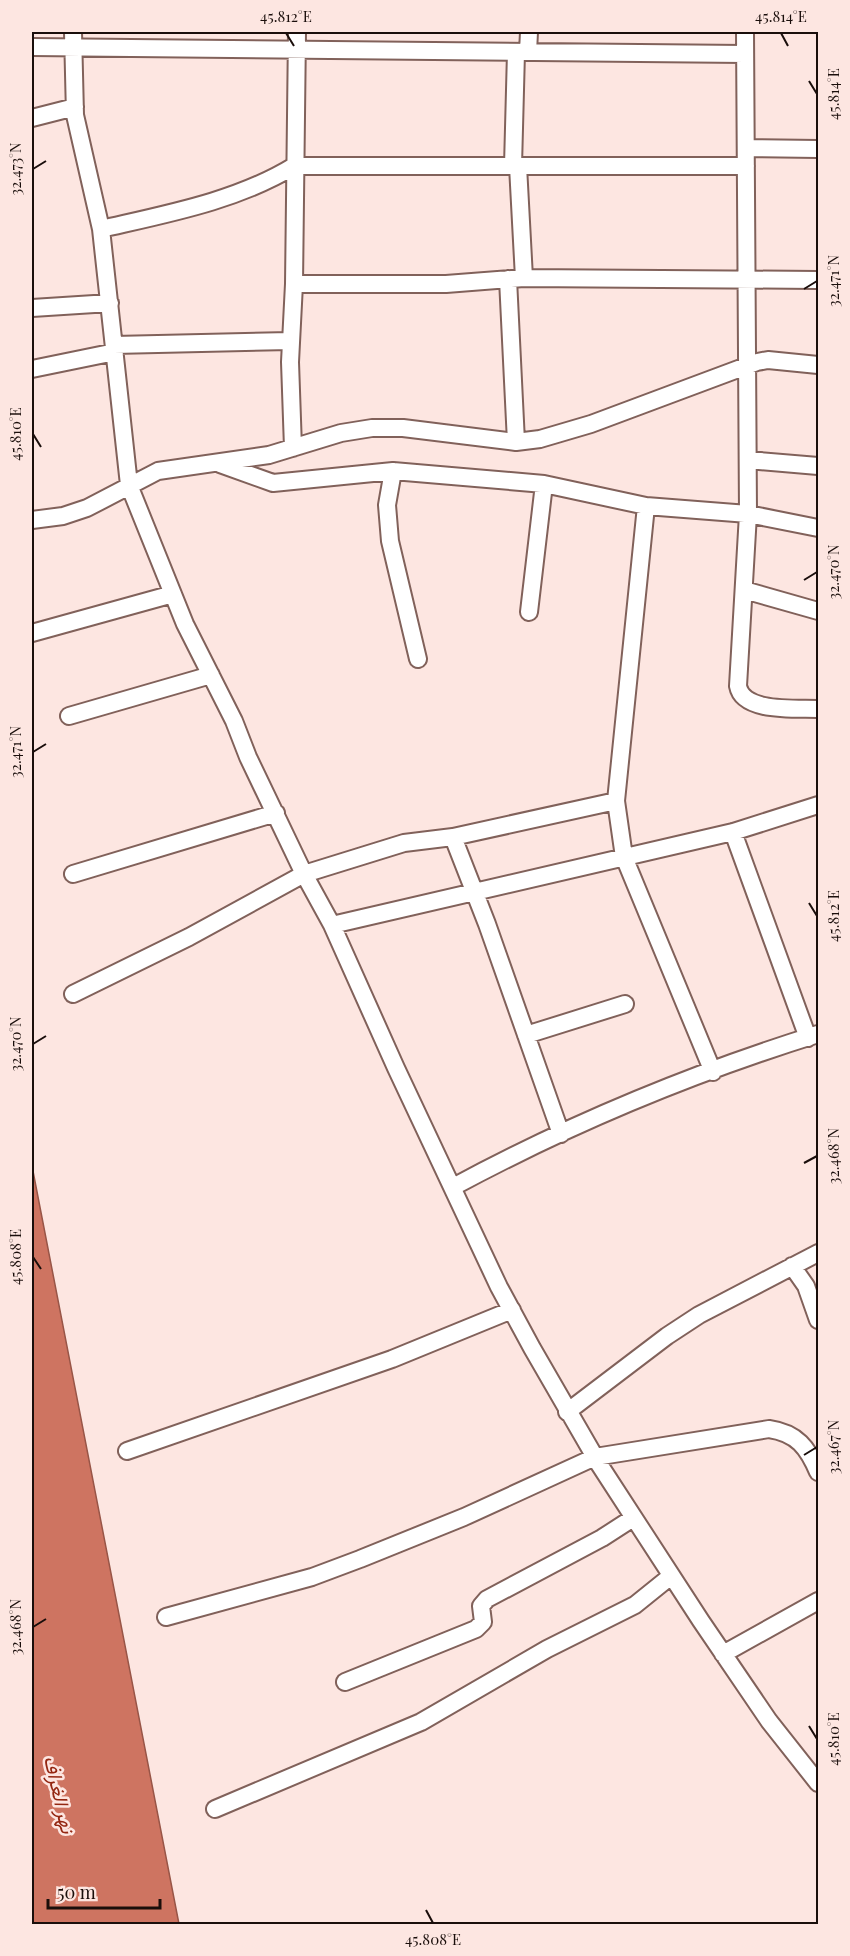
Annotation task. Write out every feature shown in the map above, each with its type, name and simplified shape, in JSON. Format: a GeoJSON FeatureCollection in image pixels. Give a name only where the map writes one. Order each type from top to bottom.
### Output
{"type":"FeatureCollection","features":[{"type":"Feature","properties":{"kind":"street"},"geometry":{"type":"LineString","coordinates":[[293,448],[290,340],[294,284],[297,32]]}},
{"type":"Feature","properties":{"kind":"street"},"geometry":{"type":"LineString","coordinates":[[516,442],[515,166],[522,52],[529,32]]}},
{"type":"Feature","properties":{"kind":"street"},"geometry":{"type":"LineString","coordinates":[[745,32],[748,514],[738,686],[743,698],[753,705],[819,709]]}},
{"type":"Feature","properties":{"kind":"street"},"geometry":{"type":"LineString","coordinates":[[73,40],[75,107],[101,229],[129,485],[173,594],[304,874],[332,925],[512,1310],[567,1412],[633,1518],[723,1654],[816,1776]]}},
{"type":"Feature","properties":{"kind":"street"},"geometry":{"type":"LineString","coordinates":[[32,47],[73,40],[297,50],[745,54]]}},
{"type":"Feature","properties":{"kind":"street"},"geometry":{"type":"LineString","coordinates":[[32,117],[75,107]]}},
{"type":"Feature","properties":{"kind":"street"},"geometry":{"type":"LineString","coordinates":[[746,148],[819,149]]}},
{"type":"Feature","properties":{"kind":"street"},"geometry":{"type":"LineString","coordinates":[[101,229],[188,207],[269,182],[294,166],[746,166]]}},
{"type":"Feature","properties":{"kind":"street"},"geometry":{"type":"LineString","coordinates":[[294,284],[446,284],[516,278],[819,280]]}},
{"type":"Feature","properties":{"kind":"street"},"geometry":{"type":"LineString","coordinates":[[32,308],[110,303]]}},
{"type":"Feature","properties":{"kind":"street"},"geometry":{"type":"LineString","coordinates":[[32,369],[115,349],[290,340]]}},
{"type":"Feature","properties":{"kind":"street"},"geometry":{"type":"LineString","coordinates":[[32,520],[63,516],[87,508],[158,471],[220,464],[372,428],[403,428],[516,442],[563,434],[768,360],[819,365]]}},
{"type":"Feature","properties":{"kind":"street"},"geometry":{"type":"LineString","coordinates":[[748,460],[819,466]]}},
{"type":"Feature","properties":{"kind":"street"},"geometry":{"type":"LineString","coordinates":[[220,464],[273,483],[393,471],[544,484],[646,506],[748,514],[819,528]]}},
{"type":"Feature","properties":{"kind":"street"},"geometry":{"type":"LineString","coordinates":[[393,471],[387,505],[390,541],[418,659]]}},
{"type":"Feature","properties":{"kind":"street"},"geometry":{"type":"LineString","coordinates":[[529,612],[544,484]]}},
{"type":"Feature","properties":{"kind":"street"},"geometry":{"type":"LineString","coordinates":[[646,506],[616,801],[624,857],[713,1072]]}},
{"type":"Feature","properties":{"kind":"street"},"geometry":{"type":"LineString","coordinates":[[744,590],[819,611]]}},
{"type":"Feature","properties":{"kind":"street"},"geometry":{"type":"LineString","coordinates":[[32,633],[173,594]]}},
{"type":"Feature","properties":{"kind":"street"},"geometry":{"type":"LineString","coordinates":[[69,716],[211,675]]}},
{"type":"Feature","properties":{"kind":"street"},"geometry":{"type":"LineString","coordinates":[[73,994],[189,937],[304,874],[404,843],[453,837],[616,801]]}},
{"type":"Feature","properties":{"kind":"street"},"geometry":{"type":"LineString","coordinates":[[332,925],[733,832],[819,805]]}},
{"type":"Feature","properties":{"kind":"street"},"geometry":{"type":"LineString","coordinates":[[73,874],[276,813]]}},
{"type":"Feature","properties":{"kind":"street"},"geometry":{"type":"LineString","coordinates":[[453,1187],[561,1134],[666,1089],[816,1036],[733,832]]}},
{"type":"Feature","properties":{"kind":"street"},"geometry":{"type":"LineString","coordinates":[[453,837],[475,892],[561,1134]]}},
{"type":"Feature","properties":{"kind":"street"},"geometry":{"type":"LineString","coordinates":[[526,1035],[625,1004]]}},
{"type":"Feature","properties":{"kind":"street"},"geometry":{"type":"LineString","coordinates":[[567,1412],[667,1336],[730,1298],[819,1253]]}},
{"type":"Feature","properties":{"kind":"street"},"geometry":{"type":"LineString","coordinates":[[792,1266],[806,1286],[819,1320]]}},
{"type":"Feature","properties":{"kind":"street"},"geometry":{"type":"LineString","coordinates":[[127,1451],[392,1359],[512,1310]]}},
{"type":"Feature","properties":{"kind":"street"},"geometry":{"type":"LineString","coordinates":[[166,1617],[268,1590],[351,1563],[464,1517],[595,1457],[769,1429],[795,1437],[806,1449],[819,1473]]}},
{"type":"Feature","properties":{"kind":"street"},"geometry":{"type":"LineString","coordinates":[[345,1682],[476,1629],[483,1622],[481,1606],[486,1599],[602,1538],[633,1518]]}},
{"type":"Feature","properties":{"kind":"street"},"geometry":{"type":"LineString","coordinates":[[215,1809],[421,1722],[547,1649],[635,1605],[671,1576]]}},
{"type":"Feature","properties":{"kind":"street"},"geometry":{"type":"LineString","coordinates":[[723,1654],[819,1601]]}},
{"type":"Feature","properties":{"kind":"water","name":"نهر الغراف"},"geometry":{"type":"Polygon","coordinates":[[[32,1166],[179,1924],[32,1924],[32,1166]]]}}]}
